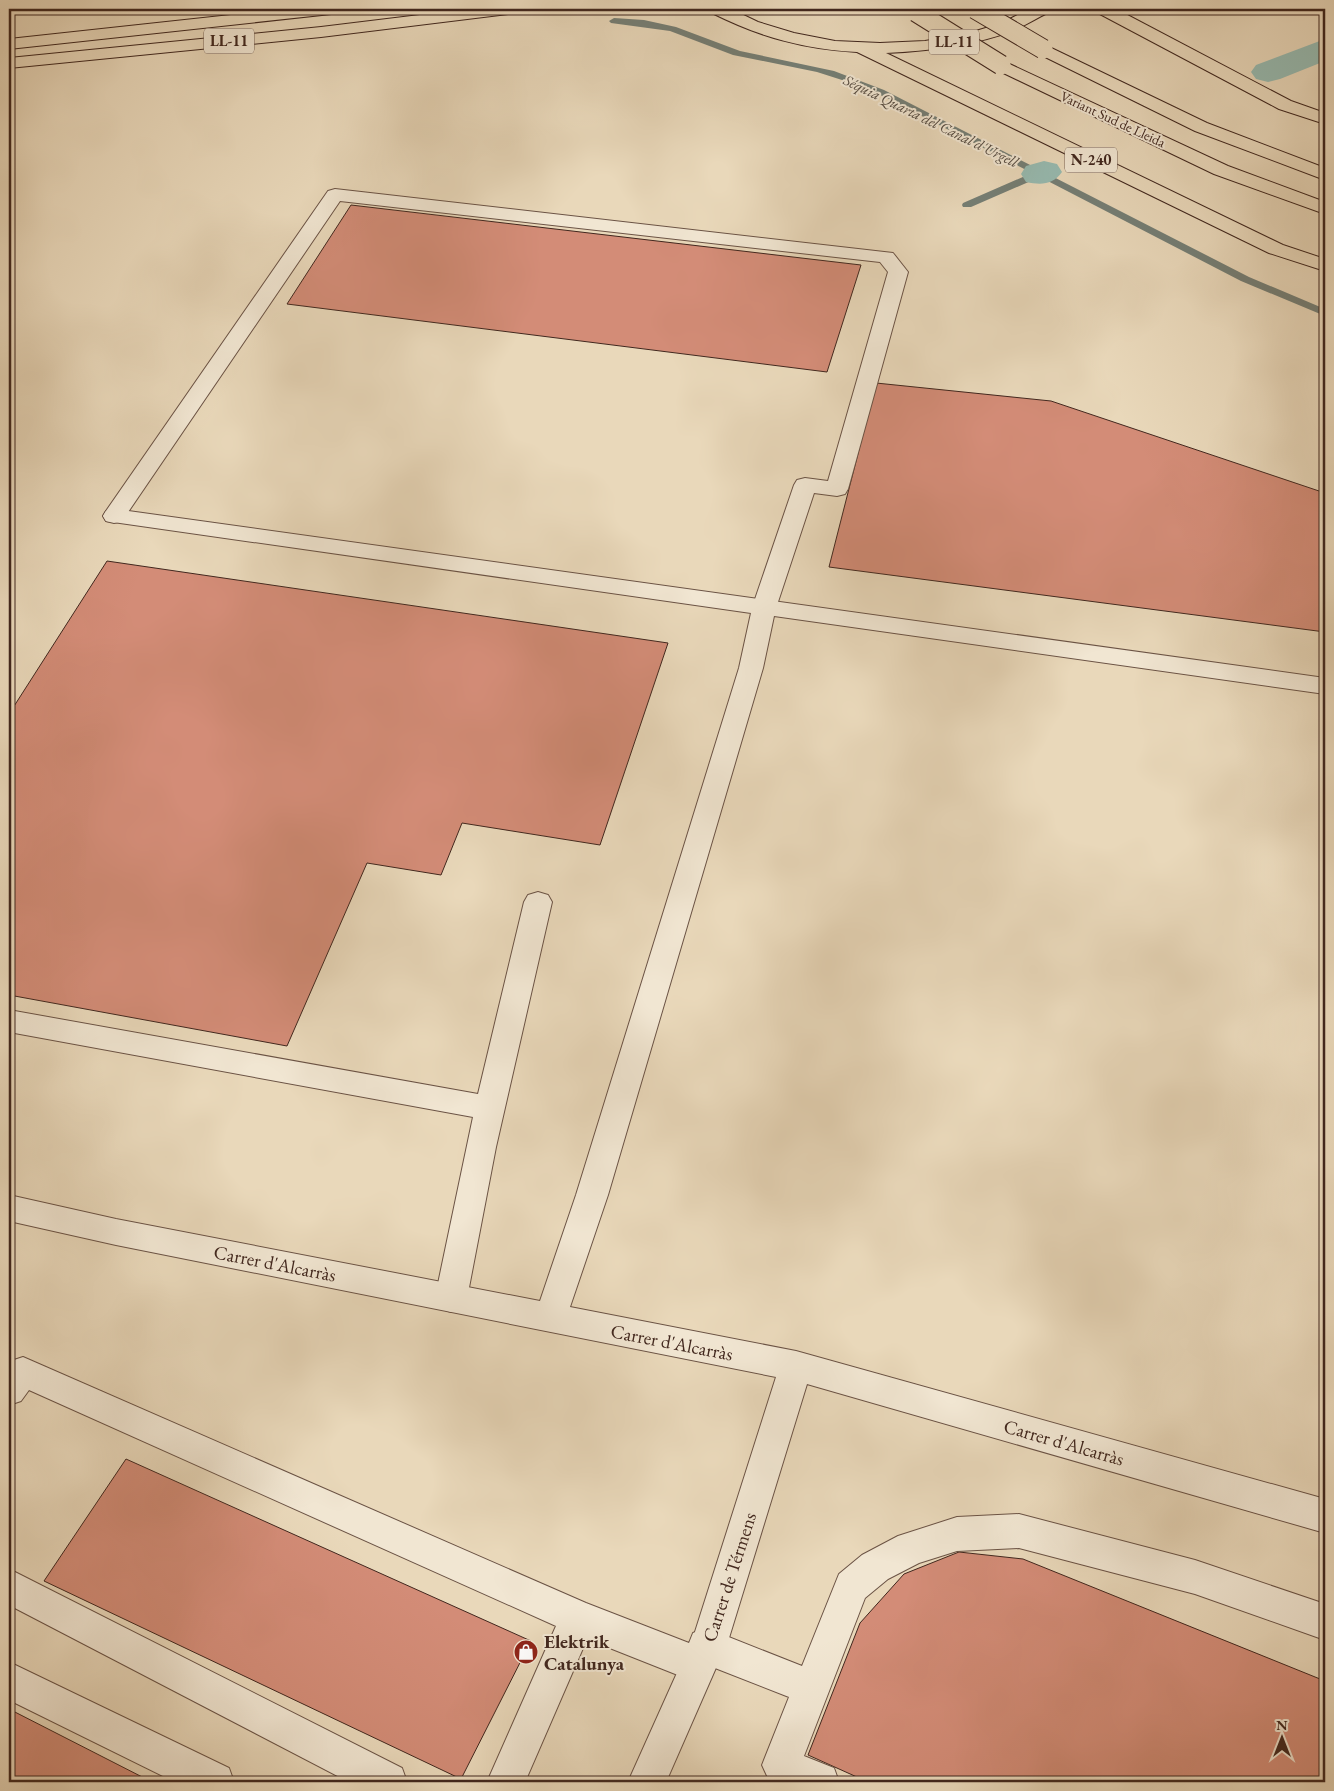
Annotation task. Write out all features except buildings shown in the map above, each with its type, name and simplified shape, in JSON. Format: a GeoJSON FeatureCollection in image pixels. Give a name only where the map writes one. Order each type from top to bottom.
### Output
{"type":"FeatureCollection","features":[{"type":"Feature","properties":{"kind":"highway","name":"LL-11"},"geometry":{"type":"LineString","coordinates":[[9,44],[331,9]]}},
{"type":"Feature","properties":{"kind":"highway","name":"LL-11"},"geometry":{"type":"LineString","coordinates":[[9,64],[321,32],[508,9]]}},
{"type":"Feature","properties":{"kind":"highway","name":"LL-11"},"geometry":{"type":"LineString","coordinates":[[718,9],[731,17],[768,31],[812,42],[860,47],[907,48],[952,43],[991,34],[1024,20],[1041,9]]}},
{"type":"Feature","properties":{"kind":"highway","name":"Variant Sud de Lleida"},"geometry":{"type":"LineString","coordinates":[[975,9],[1044,48],[1201,127],[1325,174]]}},
{"type":"Feature","properties":{"kind":"highway"},"geometry":{"type":"LineString","coordinates":[[1104,9],[1284,105],[1325,119]]}},
{"type":"Feature","properties":{"kind":"highway","name":"Variant Sud de Lleida"},"geometry":{"type":"LineString","coordinates":[[914,11],[1001,65],[1221,170],[1325,208]]}},
{"type":"Feature","properties":{"kind":"highway"},"geometry":{"type":"LineString","coordinates":[[9,77],[321,32]]}},
{"type":"Feature","properties":{"kind":"highway","name":"N-240"},"geometry":{"type":"LineString","coordinates":[[860,47],[1276,249],[1325,265]]}},
{"type":"Feature","properties":{"kind":"street"},"geometry":{"type":"LineString","coordinates":[[550,1318],[592,1195],[749,677],[764,608],[805,485],[837,489],[898,272],[886,257],[335,195],[114,516],[764,608],[1325,686]]}},
{"type":"Feature","properties":{"kind":"street"},"geometry":{"type":"LineString","coordinates":[[451,1298],[490,1108],[538,902]]}},
{"type":"Feature","properties":{"kind":"street"},"geometry":{"type":"LineString","coordinates":[[9,1021],[490,1108]]}},
{"type":"Feature","properties":{"kind":"street","name":"Carrer d'Alcarràs"},"geometry":{"type":"LineString","coordinates":[[9,1208],[116,1232],[796,1366],[1325,1516]]}},
{"type":"Feature","properties":{"kind":"street","name":"Carrer de Térmens"},"geometry":{"type":"LineString","coordinates":[[647,1782],[702,1655],[796,1366]]}},
{"type":"Feature","properties":{"kind":"street"},"geometry":{"type":"LineString","coordinates":[[9,1390],[23,1372],[578,1618],[812,1688]]}},
{"type":"Feature","properties":{"kind":"street"},"geometry":{"type":"LineString","coordinates":[[820,1782],[781,1765],[852,1586],[875,1567],[911,1548],[957,1534],[1019,1531],[1195,1578],[1325,1622]]}},
{"type":"Feature","properties":{"kind":"street"},"geometry":{"type":"LineString","coordinates":[[9,1586],[388,1782]]}},
{"type":"Feature","properties":{"kind":"street"},"geometry":{"type":"LineString","coordinates":[[506,1782],[578,1618]]}},
{"type":"Feature","properties":{"kind":"street"},"geometry":{"type":"LineString","coordinates":[[9,1680],[215,1782]]}},
{"type":"Feature","properties":{"kind":"path"},"geometry":{"type":"LineString","coordinates":[[1190,9],[1207,14],[1207,9]]}},
{"type":"Feature","properties":{"kind":"waterway","name":"Séquia Quarta del Canal d'Urgell"},"geometry":{"type":"LineString","coordinates":[[614,21],[663,26],[692,35],[736,53],[831,73],[874,89],[1245,279],[1325,313]]}},
{"type":"Feature","properties":{"kind":"waterway","name":"Séquia Quarta del Canal d'Urgell"},"geometry":{"type":"LineString","coordinates":[[1268,72],[1325,49]]}},
{"type":"Feature","properties":{"kind":"waterway","name":"Séquia Quarta del Canal d'Urgell"},"geometry":{"type":"LineString","coordinates":[[1039,174],[1044,172]]}},
{"type":"Feature","properties":{"kind":"waterway"},"geometry":{"type":"LineString","coordinates":[[967,205],[1039,174]]}},
{"type":"Feature","properties":{"kind":"place","name":"Elektrik Catalunya"},"geometry":{"type":"Point","coordinates":[526,1652]}}]}
